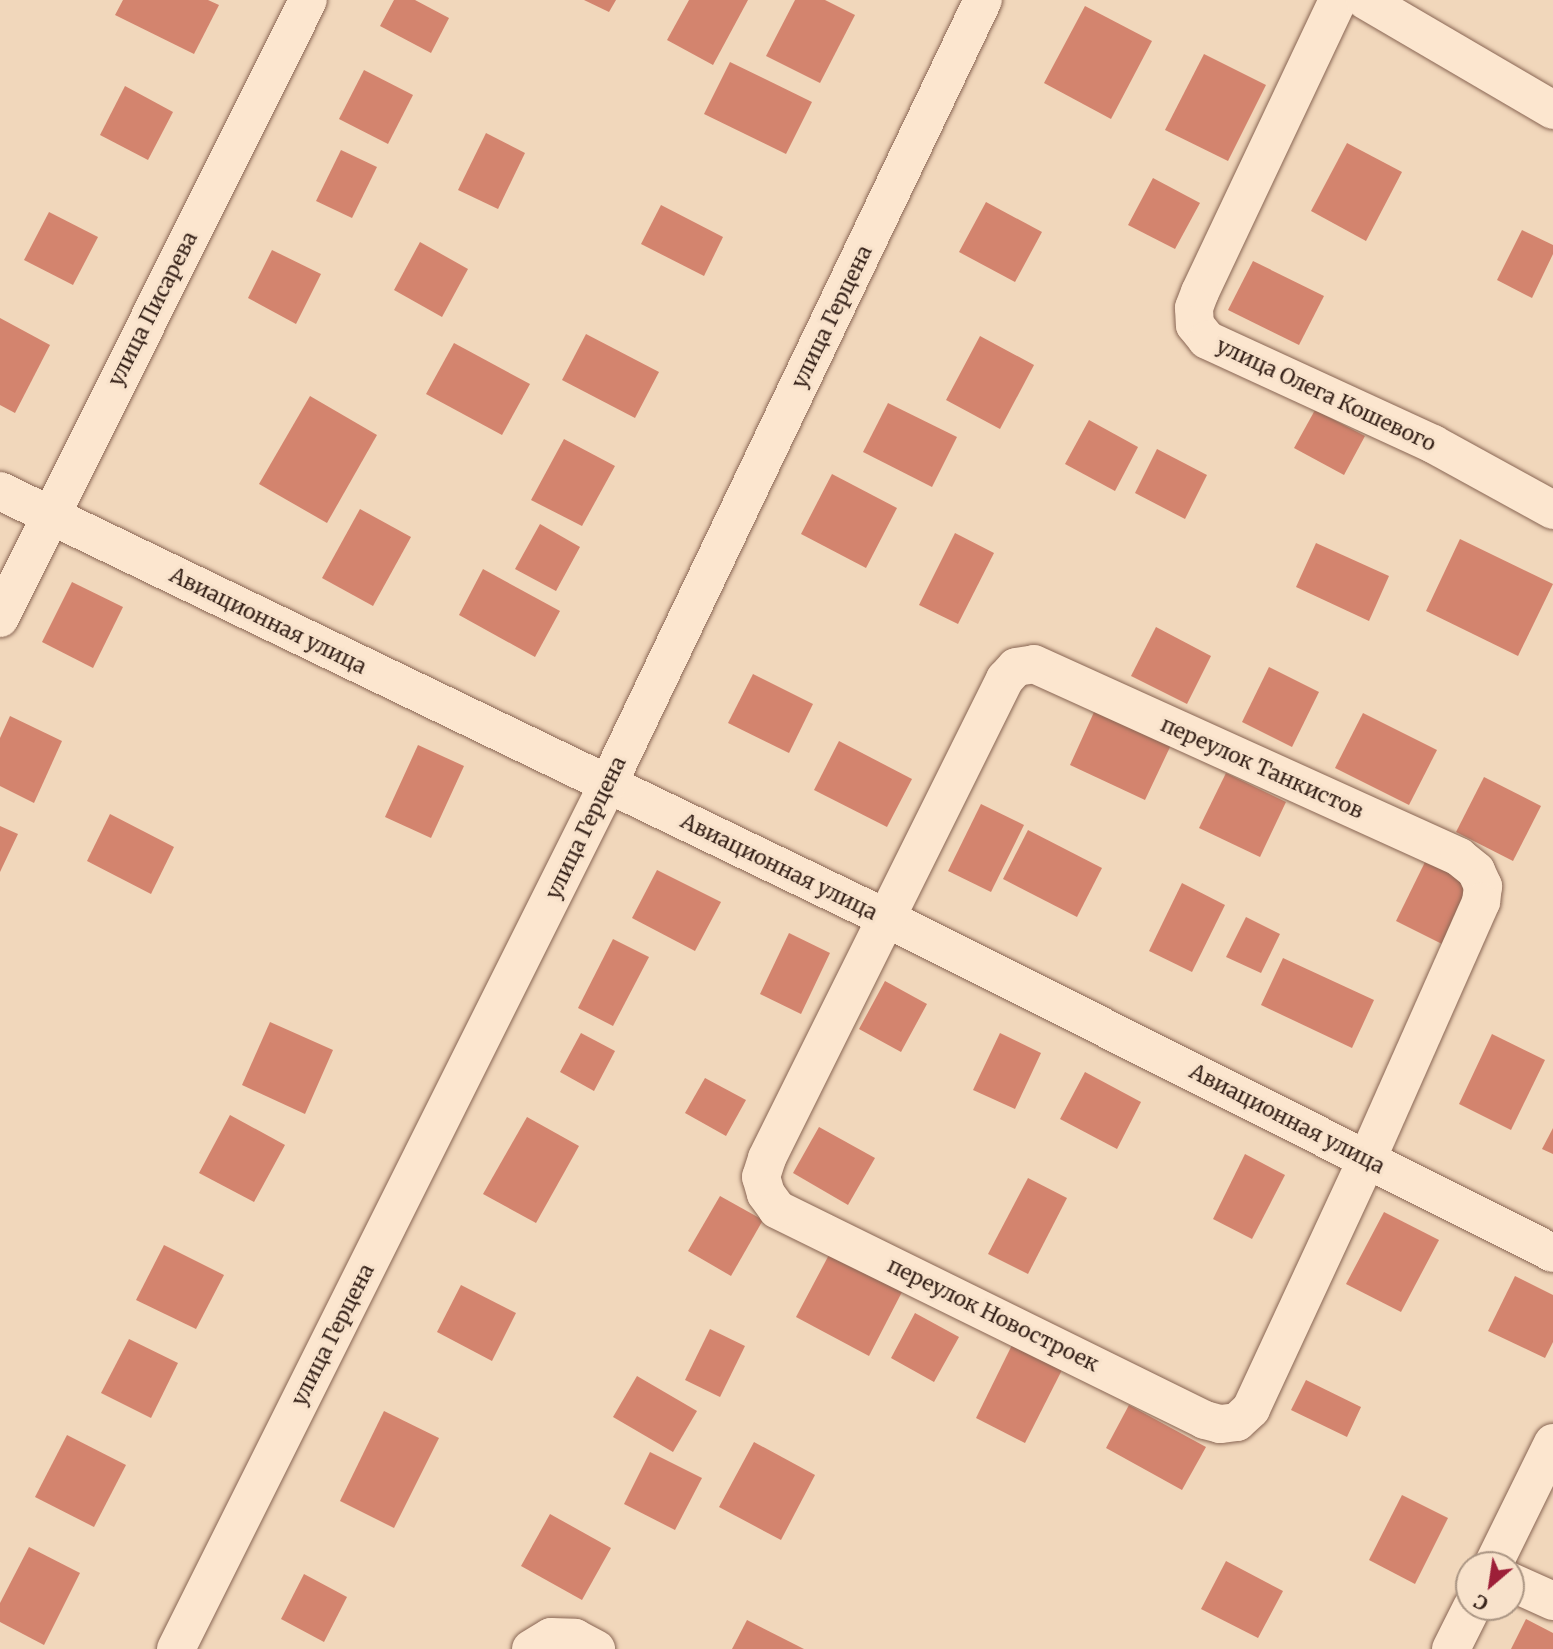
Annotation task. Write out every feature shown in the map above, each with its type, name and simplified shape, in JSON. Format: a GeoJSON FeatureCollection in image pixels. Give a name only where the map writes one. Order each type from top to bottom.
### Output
{"type":"FeatureCollection","features":[{"type":"Feature","properties":{"kind":"street","name":"улица Писарева"},"geometry":{"type":"LineString","coordinates":[[0,618],[308,0]]}},
{"type":"Feature","properties":{"kind":"street","name":"улица Герцена"},"geometry":{"type":"LineString","coordinates":[[176,1649],[608,784],[983,0]]}},
{"type":"Feature","properties":{"kind":"street","name":"улица Олега Кошевого"},"geometry":{"type":"LineString","coordinates":[[1338,0],[1200,292],[1194,308],[1195,325],[1207,340],[1433,444],[1553,510]]}},
{"type":"Feature","properties":{"kind":"street"},"geometry":{"type":"LineString","coordinates":[[1365,0],[1553,110]]}},
{"type":"Feature","properties":{"kind":"street","name":"Авиационная улица"},"geometry":{"type":"LineString","coordinates":[[0,491],[888,919],[1553,1253]]}},
{"type":"Feature","properties":{"kind":"street","name":"переулок Танкистов"},"geometry":{"type":"LineString","coordinates":[[888,919],[1005,680],[1016,667],[1034,664],[1458,857],[1476,871],[1483,887],[1480,902],[1367,1159]]}},
{"type":"Feature","properties":{"kind":"street","name":"переулок Новостроек"},"geometry":{"type":"LineString","coordinates":[[888,919],[767,1158],[761,1177],[766,1194],[777,1209],[1205,1420],[1220,1424],[1237,1422],[1251,1409],[1367,1159]]}},
{"type":"Feature","properties":{"kind":"street"},"geometry":{"type":"LineString","coordinates":[[1500,1551],[1553,1443]]}},
{"type":"Feature","properties":{"kind":"street"},"geometry":{"type":"LineString","coordinates":[[1525,1588],[1553,1601]]}},
{"type":"Feature","properties":{"kind":"street"},"geometry":{"type":"LineString","coordinates":[[1451,1649],[1465,1621]]}},
{"type":"Feature","properties":{"kind":"street"},"geometry":{"type":"LineString","coordinates":[[531,1649],[551,1637],[575,1638],[596,1649]]}},
{"type":"Feature","properties":{"kind":"building"},"geometry":{"type":"Polygon","coordinates":[[[123,0],[208,0],[219,5],[194,54],[115,15],[123,0]]]}},
{"type":"Feature","properties":{"kind":"building"},"geometry":{"type":"Polygon","coordinates":[[[394,0],[415,0],[449,18],[431,53],[380,26],[394,0]]]}},
{"type":"Feature","properties":{"kind":"building"},"geometry":{"type":"Polygon","coordinates":[[[584,0],[616,0],[609,12],[584,0]]]}},
{"type":"Feature","properties":{"kind":"building"},"geometry":{"type":"Polygon","coordinates":[[[689,0],[748,0],[713,65],[667,40],[689,0]]]}},
{"type":"Feature","properties":{"kind":"building"},"geometry":{"type":"Polygon","coordinates":[[[795,0],[825,0],[855,15],[820,83],[766,56],[795,0]]]}},
{"type":"Feature","properties":{"kind":"building"},"geometry":{"type":"Polygon","coordinates":[[[1085,6],[1152,41],[1111,119],[1044,83],[1085,6]]]}},
{"type":"Feature","properties":{"kind":"building"},"geometry":{"type":"Polygon","coordinates":[[[1204,54],[1266,85],[1228,161],[1165,130],[1204,54]]]}},
{"type":"Feature","properties":{"kind":"building"},"geometry":{"type":"Polygon","coordinates":[[[730,62],[812,102],[786,154],[704,114],[730,62]]]}},
{"type":"Feature","properties":{"kind":"building"},"geometry":{"type":"Polygon","coordinates":[[[364,70],[413,95],[388,144],[339,119],[364,70]]]}},
{"type":"Feature","properties":{"kind":"building"},"geometry":{"type":"Polygon","coordinates":[[[125,86],[173,112],[148,160],[100,135],[125,86]]]}},
{"type":"Feature","properties":{"kind":"building"},"geometry":{"type":"Polygon","coordinates":[[[486,133],[525,153],[498,209],[458,190],[486,133]]]}},
{"type":"Feature","properties":{"kind":"building"},"geometry":{"type":"Polygon","coordinates":[[[1347,143],[1402,172],[1366,241],[1311,211],[1347,143]]]}},
{"type":"Feature","properties":{"kind":"building"},"geometry":{"type":"Polygon","coordinates":[[[341,150],[377,167],[352,218],[316,201],[341,150]]]}},
{"type":"Feature","properties":{"kind":"building"},"geometry":{"type":"Polygon","coordinates":[[[1153,178],[1200,203],[1175,249],[1128,225],[1153,178]]]}},
{"type":"Feature","properties":{"kind":"building"},"geometry":{"type":"Polygon","coordinates":[[[986,202],[1042,232],[1015,282],[959,252],[986,202]]]}},
{"type":"Feature","properties":{"kind":"building"},"geometry":{"type":"Polygon","coordinates":[[[661,205],[723,237],[704,276],[641,244],[661,205]]]}},
{"type":"Feature","properties":{"kind":"building"},"geometry":{"type":"Polygon","coordinates":[[[49,212],[98,237],[73,285],[24,260],[49,212]]]}},
{"type":"Feature","properties":{"kind":"building"},"geometry":{"type":"Polygon","coordinates":[[[1522,230],[1553,245],[1553,254],[1532,298],[1497,280],[1522,230]]]}},
{"type":"Feature","properties":{"kind":"building"},"geometry":{"type":"Polygon","coordinates":[[[420,242],[468,269],[442,317],[394,290],[420,242]]]}},
{"type":"Feature","properties":{"kind":"building"},"geometry":{"type":"Polygon","coordinates":[[[272,250],[321,274],[296,324],[248,298],[272,250]]]}},
{"type":"Feature","properties":{"kind":"building"},"geometry":{"type":"Polygon","coordinates":[[[1253,261],[1324,296],[1299,345],[1228,310],[1253,261]]]}},
{"type":"Feature","properties":{"kind":"building"},"geometry":{"type":"Polygon","coordinates":[[[0,318],[50,345],[15,413],[0,405],[0,318]]]}},
{"type":"Feature","properties":{"kind":"building"},"geometry":{"type":"Polygon","coordinates":[[[586,334],[659,372],[635,418],[562,380],[586,334]]]}},
{"type":"Feature","properties":{"kind":"building"},"geometry":{"type":"Polygon","coordinates":[[[980,336],[1034,365],[1000,429],[946,400],[980,336]]]}},
{"type":"Feature","properties":{"kind":"building"},"geometry":{"type":"Polygon","coordinates":[[[454,343],[530,384],[502,435],[426,394],[454,343]]]}},
{"type":"Feature","properties":{"kind":"building"},"geometry":{"type":"Polygon","coordinates":[[[310,396],[377,435],[327,523],[259,484],[310,396]]]}},
{"type":"Feature","properties":{"kind":"building"},"geometry":{"type":"Polygon","coordinates":[[[888,403],[957,437],[932,487],[863,452],[888,403]]]}},
{"type":"Feature","properties":{"kind":"building"},"geometry":{"type":"Polygon","coordinates":[[[1315,410],[1365,436],[1344,475],[1294,448],[1315,410]]]}},
{"type":"Feature","properties":{"kind":"building"},"geometry":{"type":"Polygon","coordinates":[[[1089,420],[1138,447],[1115,491],[1065,464],[1089,420]]]}},
{"type":"Feature","properties":{"kind":"building"},"geometry":{"type":"Polygon","coordinates":[[[564,439],[615,466],[582,526],[531,500],[564,439]]]}},
{"type":"Feature","properties":{"kind":"building"},"geometry":{"type":"Polygon","coordinates":[[[1157,449],[1207,475],[1185,519],[1135,493],[1157,449]]]}},
{"type":"Feature","properties":{"kind":"building"},"geometry":{"type":"Polygon","coordinates":[[[832,474],[897,508],[866,568],[801,534],[832,474]]]}},
{"type":"Feature","properties":{"kind":"building"},"geometry":{"type":"Polygon","coordinates":[[[360,509],[411,537],[373,606],[322,578],[360,509]]]}},
{"type":"Feature","properties":{"kind":"building"},"geometry":{"type":"Polygon","coordinates":[[[540,524],[580,547],[556,591],[515,569],[540,524]]]}},
{"type":"Feature","properties":{"kind":"building"},"geometry":{"type":"Polygon","coordinates":[[[955,533],[994,553],[958,624],[919,605],[955,533]]]}},
{"type":"Feature","properties":{"kind":"building"},"geometry":{"type":"Polygon","coordinates":[[[1460,539],[1553,584],[1518,656],[1426,611],[1460,539]]]}},
{"type":"Feature","properties":{"kind":"building"},"geometry":{"type":"Polygon","coordinates":[[[1316,543],[1389,576],[1369,621],[1296,587],[1316,543]]]}},
{"type":"Feature","properties":{"kind":"building"},"geometry":{"type":"Polygon","coordinates":[[[483,569],[560,611],[535,657],[459,615],[483,569]]]}},
{"type":"Feature","properties":{"kind":"building"},"geometry":{"type":"Polygon","coordinates":[[[72,582],[123,607],[93,668],[42,642],[72,582]]]}},
{"type":"Feature","properties":{"kind":"building"},"geometry":{"type":"Polygon","coordinates":[[[1156,627],[1211,656],[1187,704],[1131,676],[1156,627]]]}},
{"type":"Feature","properties":{"kind":"building"},"geometry":{"type":"Polygon","coordinates":[[[1269,667],[1319,692],[1292,747],[1242,722],[1269,667]]]}},
{"type":"Feature","properties":{"kind":"building"},"geometry":{"type":"Polygon","coordinates":[[[753,674],[813,704],[789,753],[728,723],[753,674]]]}},
{"type":"Feature","properties":{"kind":"building"},"geometry":{"type":"Polygon","coordinates":[[[1095,710],[1171,745],[1145,800],[1070,765],[1095,710]]]}},
{"type":"Feature","properties":{"kind":"building"},"geometry":{"type":"Polygon","coordinates":[[[1363,713],[1437,750],[1409,805],[1335,768],[1363,713]]]}},
{"type":"Feature","properties":{"kind":"building"},"geometry":{"type":"Polygon","coordinates":[[[10,716],[62,741],[34,803],[0,786],[0,738],[10,716]]]}},
{"type":"Feature","properties":{"kind":"building"},"geometry":{"type":"Polygon","coordinates":[[[839,741],[912,779],[887,827],[814,790],[839,741]]]}},
{"type":"Feature","properties":{"kind":"building"},"geometry":{"type":"Polygon","coordinates":[[[418,745],[464,766],[431,838],[385,817],[418,745]]]}},
{"type":"Feature","properties":{"kind":"building"},"geometry":{"type":"Polygon","coordinates":[[[1226,773],[1286,802],[1260,857],[1199,828],[1226,773]]]}},
{"type":"Feature","properties":{"kind":"building"},"geometry":{"type":"Polygon","coordinates":[[[1484,777],[1541,806],[1513,861],[1456,832],[1484,777]]]}},
{"type":"Feature","properties":{"kind":"building"},"geometry":{"type":"Polygon","coordinates":[[[981,804],[1024,825],[991,892],[948,871],[981,804]]]}},
{"type":"Feature","properties":{"kind":"building"},"geometry":{"type":"Polygon","coordinates":[[[110,814],[174,847],[151,894],[87,861],[110,814]]]}},
{"type":"Feature","properties":{"kind":"building"},"geometry":{"type":"Polygon","coordinates":[[[0,826],[18,834],[0,872],[0,826]]]}},
{"type":"Feature","properties":{"kind":"building"},"geometry":{"type":"Polygon","coordinates":[[[1028,830],[1102,868],[1077,917],[1003,879],[1028,830]]]}},
{"type":"Feature","properties":{"kind":"building"},"geometry":{"type":"Polygon","coordinates":[[[1426,860],[1472,883],[1442,944],[1396,921],[1426,860]]]}},
{"type":"Feature","properties":{"kind":"building"},"geometry":{"type":"Polygon","coordinates":[[[657,870],[721,902],[695,951],[632,918],[657,870]]]}},
{"type":"Feature","properties":{"kind":"building"},"geometry":{"type":"Polygon","coordinates":[[[1182,883],[1225,905],[1192,972],[1149,951],[1182,883]]]}},
{"type":"Feature","properties":{"kind":"building"},"geometry":{"type":"Polygon","coordinates":[[[1246,917],[1280,934],[1261,973],[1226,957],[1246,917]]]}},
{"type":"Feature","properties":{"kind":"building"},"geometry":{"type":"Polygon","coordinates":[[[789,933],[830,953],[801,1014],[760,994],[789,933]]]}},
{"type":"Feature","properties":{"kind":"building"},"geometry":{"type":"Polygon","coordinates":[[[613,939],[649,957],[613,1026],[578,1008],[613,939]]]}},
{"type":"Feature","properties":{"kind":"building"},"geometry":{"type":"Polygon","coordinates":[[[1283,958],[1374,1000],[1352,1048],[1261,1005],[1283,958]]]}},
{"type":"Feature","properties":{"kind":"building"},"geometry":{"type":"Polygon","coordinates":[[[885,981],[927,1004],[901,1052],[859,1029],[885,981]]]}},
{"type":"Feature","properties":{"kind":"building"},"geometry":{"type":"Polygon","coordinates":[[[270,1022],[333,1050],[305,1114],[242,1085],[270,1022]]]}},
{"type":"Feature","properties":{"kind":"building"},"geometry":{"type":"Polygon","coordinates":[[[581,1033],[615,1051],[594,1091],[560,1072],[581,1033]]]}},
{"type":"Feature","properties":{"kind":"building"},"geometry":{"type":"Polygon","coordinates":[[[1000,1033],[1041,1053],[1015,1109],[973,1090],[1000,1033]]]}},
{"type":"Feature","properties":{"kind":"building"},"geometry":{"type":"Polygon","coordinates":[[[1492,1034],[1545,1060],[1511,1130],[1459,1104],[1492,1034]]]}},
{"type":"Feature","properties":{"kind":"building"},"geometry":{"type":"Polygon","coordinates":[[[1085,1072],[1141,1102],[1117,1149],[1060,1119],[1085,1072]]]}},
{"type":"Feature","properties":{"kind":"building"},"geometry":{"type":"Polygon","coordinates":[[[705,1078],[746,1100],[726,1136],[685,1113],[705,1078]]]}},
{"type":"Feature","properties":{"kind":"building"},"geometry":{"type":"Polygon","coordinates":[[[230,1115],[285,1145],[254,1202],[199,1173],[230,1115]]]}},
{"type":"Feature","properties":{"kind":"building"},"geometry":{"type":"Polygon","coordinates":[[[527,1117],[579,1146],[536,1223],[483,1194],[527,1117]]]}},
{"type":"Feature","properties":{"kind":"building"},"geometry":{"type":"Polygon","coordinates":[[[819,1127],[875,1158],[848,1205],[793,1173],[819,1127]]]}},
{"type":"Feature","properties":{"kind":"building"},"geometry":{"type":"Polygon","coordinates":[[[1553,1128],[1553,1154],[1542,1149],[1553,1128]]]}},
{"type":"Feature","properties":{"kind":"building"},"geometry":{"type":"Polygon","coordinates":[[[1245,1154],[1285,1175],[1252,1239],[1213,1219],[1245,1154]]]}},
{"type":"Feature","properties":{"kind":"building"},"geometry":{"type":"Polygon","coordinates":[[[1028,1178],[1067,1198],[1028,1274],[988,1254],[1028,1178]]]}},
{"type":"Feature","properties":{"kind":"building"},"geometry":{"type":"Polygon","coordinates":[[[720,1196],[763,1220],[731,1276],[688,1251],[720,1196]]]}},
{"type":"Feature","properties":{"kind":"building"},"geometry":{"type":"Polygon","coordinates":[[[1384,1212],[1439,1240],[1401,1312],[1346,1284],[1384,1212]]]}},
{"type":"Feature","properties":{"kind":"building"},"geometry":{"type":"Polygon","coordinates":[[[164,1245],[224,1275],[196,1329],[136,1300],[164,1245]]]}},
{"type":"Feature","properties":{"kind":"building"},"geometry":{"type":"Polygon","coordinates":[[[831,1251],[903,1290],[869,1356],[796,1317],[831,1251]]]}},
{"type":"Feature","properties":{"kind":"building"},"geometry":{"type":"Polygon","coordinates":[[[1515,1276],[1553,1295],[1553,1342],[1545,1358],[1488,1331],[1515,1276]]]}},
{"type":"Feature","properties":{"kind":"building"},"geometry":{"type":"Polygon","coordinates":[[[461,1285],[516,1313],[492,1361],[437,1332],[461,1285]]]}},
{"type":"Feature","properties":{"kind":"building"},"geometry":{"type":"Polygon","coordinates":[[[915,1313],[959,1337],[934,1382],[891,1358],[915,1313]]]}},
{"type":"Feature","properties":{"kind":"building"},"geometry":{"type":"Polygon","coordinates":[[[710,1329],[745,1346],[720,1397],[685,1380],[710,1329]]]}},
{"type":"Feature","properties":{"kind":"building"},"geometry":{"type":"Polygon","coordinates":[[[129,1339],[178,1363],[151,1418],[101,1393],[129,1339]]]}},
{"type":"Feature","properties":{"kind":"building"},"geometry":{"type":"Polygon","coordinates":[[[1012,1345],[1062,1370],[1025,1443],[976,1418],[1012,1345]]]}},
{"type":"Feature","properties":{"kind":"building"},"geometry":{"type":"Polygon","coordinates":[[[637,1376],[697,1411],[673,1452],[613,1417],[637,1376]]]}},
{"type":"Feature","properties":{"kind":"building"},"geometry":{"type":"Polygon","coordinates":[[[1306,1380],[1361,1407],[1347,1437],[1291,1410],[1306,1380]]]}},
{"type":"Feature","properties":{"kind":"building"},"geometry":{"type":"Polygon","coordinates":[[[1129,1405],[1206,1447],[1182,1490],[1106,1448],[1129,1405]]]}},
{"type":"Feature","properties":{"kind":"building"},"geometry":{"type":"Polygon","coordinates":[[[384,1411],[439,1438],[394,1528],[340,1501],[384,1411]]]}},
{"type":"Feature","properties":{"kind":"building"},"geometry":{"type":"Polygon","coordinates":[[[67,1435],[126,1465],[94,1527],[35,1497],[67,1435]]]}},
{"type":"Feature","properties":{"kind":"building"},"geometry":{"type":"Polygon","coordinates":[[[754,1442],[815,1475],[781,1540],[719,1507],[754,1442]]]}},
{"type":"Feature","properties":{"kind":"building"},"geometry":{"type":"Polygon","coordinates":[[[650,1452],[702,1478],[675,1530],[624,1504],[650,1452]]]}},
{"type":"Feature","properties":{"kind":"building"},"geometry":{"type":"Polygon","coordinates":[[[1402,1495],[1448,1518],[1415,1584],[1369,1560],[1402,1495]]]}},
{"type":"Feature","properties":{"kind":"building"},"geometry":{"type":"Polygon","coordinates":[[[550,1514],[611,1548],[582,1600],[521,1566],[550,1514]]]}},
{"type":"Feature","properties":{"kind":"building"},"geometry":{"type":"Polygon","coordinates":[[[29,1547],[80,1573],[44,1645],[0,1622],[0,1603],[29,1547]]]}},
{"type":"Feature","properties":{"kind":"building"},"geometry":{"type":"Polygon","coordinates":[[[1226,1561],[1283,1591],[1258,1638],[1201,1609],[1226,1561]]]}},
{"type":"Feature","properties":{"kind":"building"},"geometry":{"type":"Polygon","coordinates":[[[304,1574],[347,1597],[324,1642],[281,1619],[304,1574]]]}},
{"type":"Feature","properties":{"kind":"building"},"geometry":{"type":"Polygon","coordinates":[[[1526,1619],[1553,1633],[1553,1649],[1511,1649],[1526,1619]]]}},
{"type":"Feature","properties":{"kind":"building"},"geometry":{"type":"Polygon","coordinates":[[[747,1620],[804,1649],[732,1649],[747,1620]]]}}]}
